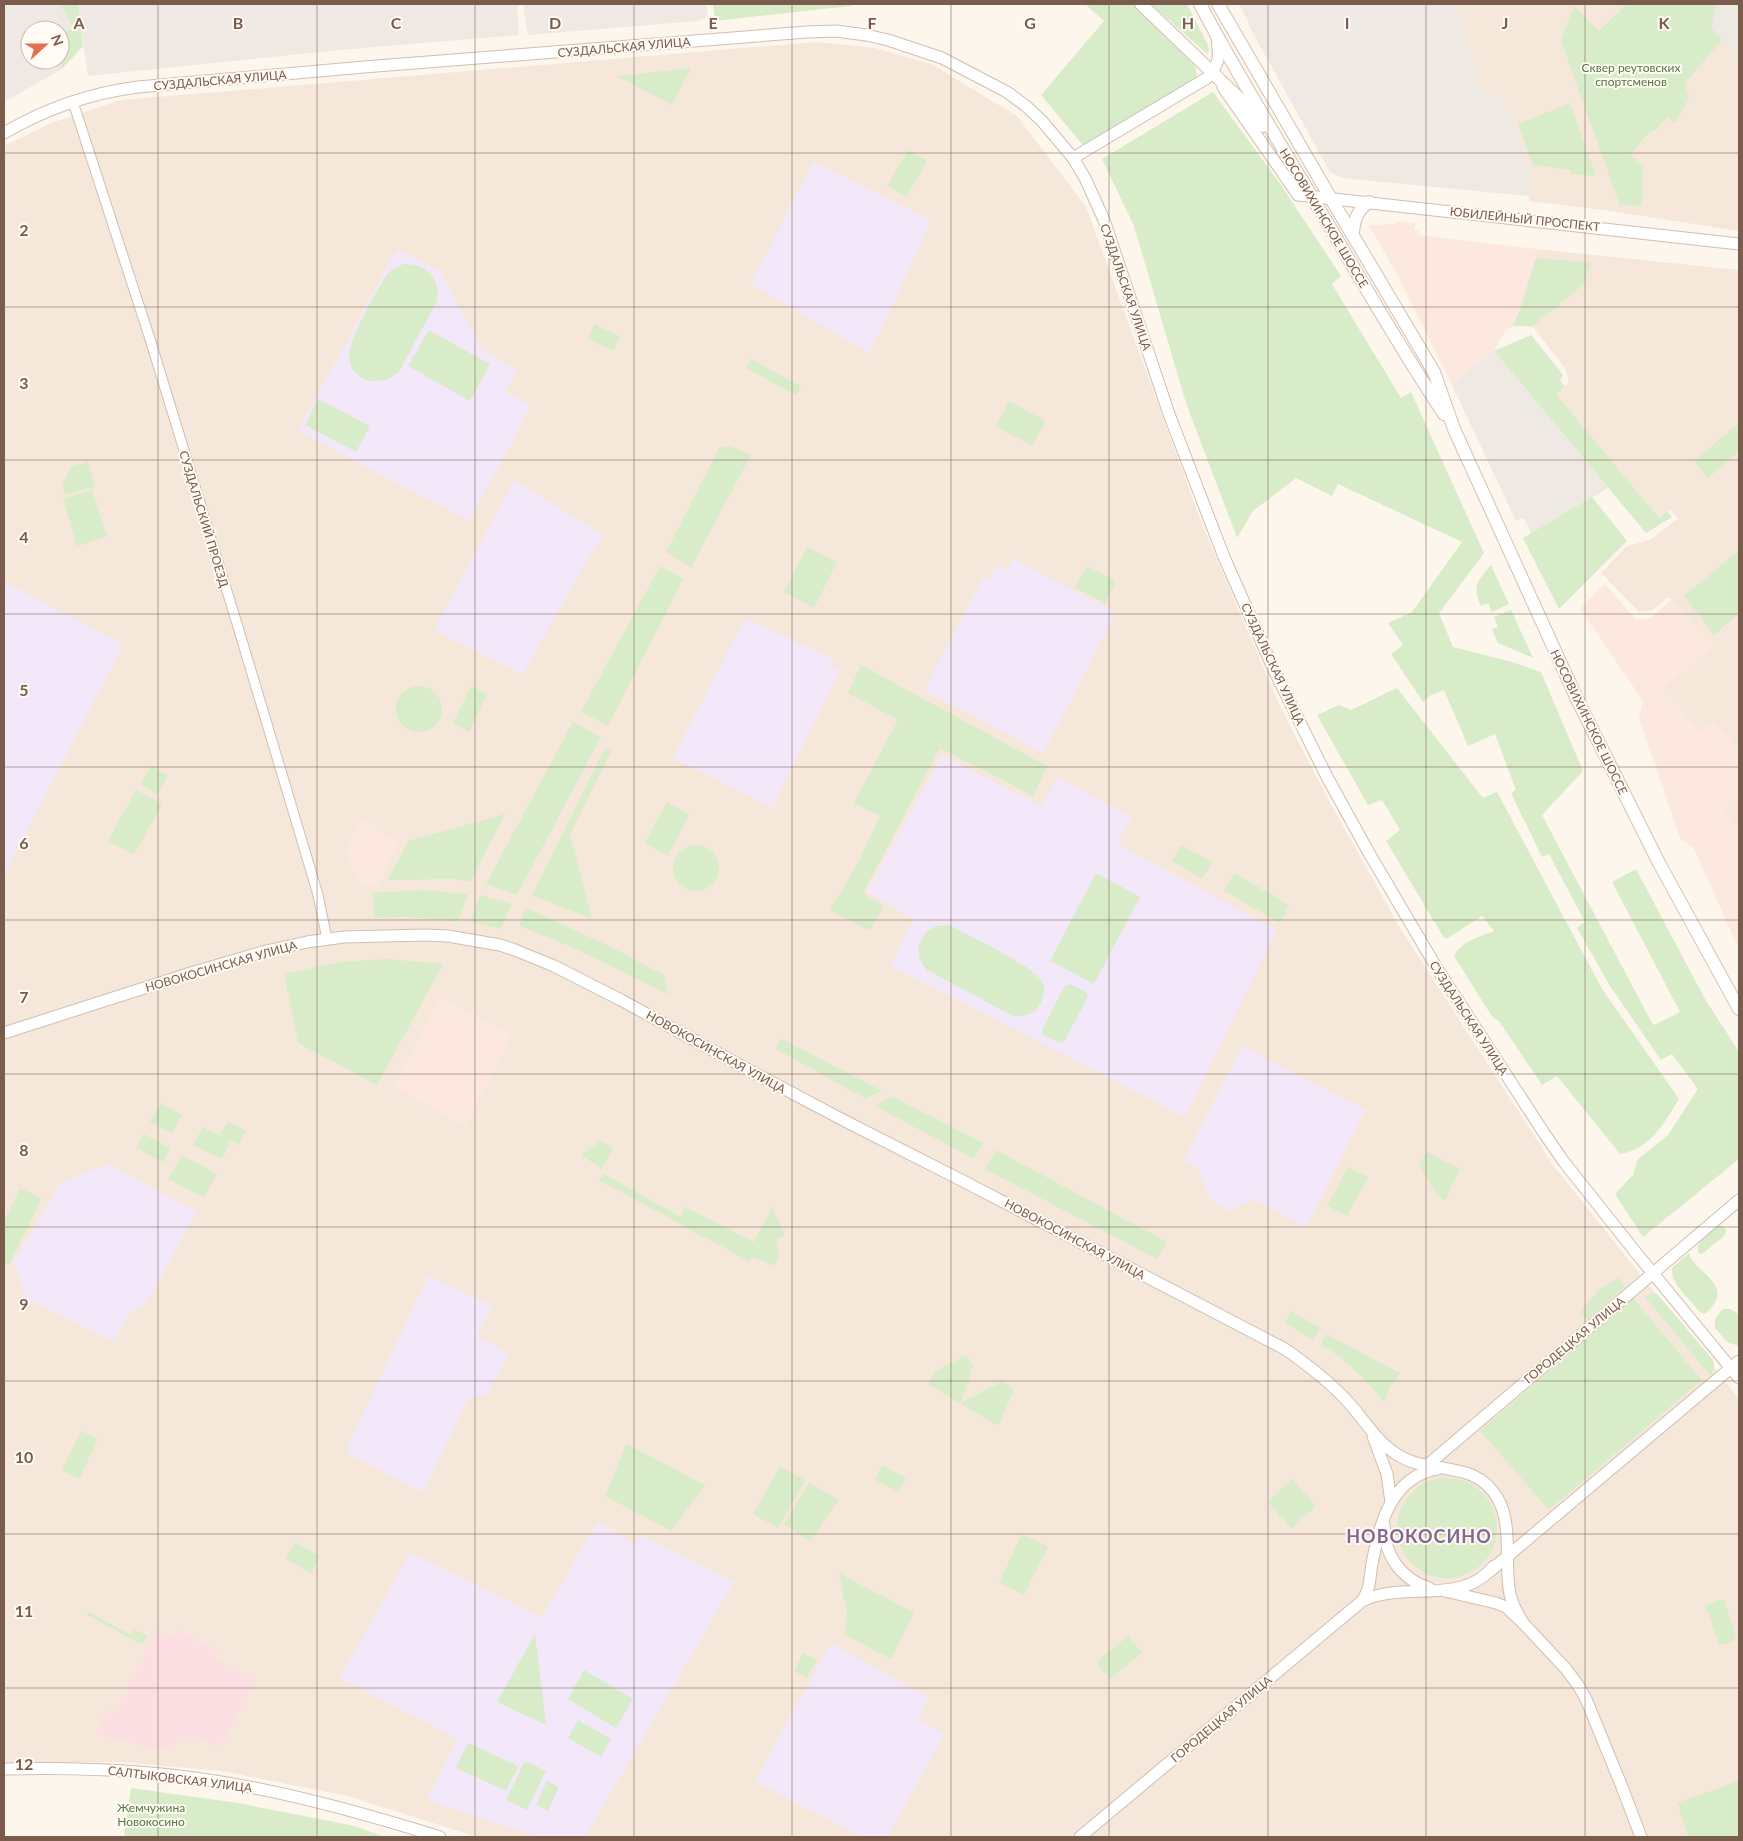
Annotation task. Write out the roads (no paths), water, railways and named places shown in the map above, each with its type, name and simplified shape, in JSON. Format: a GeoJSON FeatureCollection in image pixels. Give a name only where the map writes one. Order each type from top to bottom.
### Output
{"type":"FeatureCollection","features":[{"type":"Feature","properties":{"kind":"main road"},"geometry":{"type":"LineString","coordinates":[[1141,4],[1242,101],[1285,152]]}},
{"type":"Feature","properties":{"kind":"main road","name":"НОСОВИХИНСКОЕ ШОССЕ"},"geometry":{"type":"LineString","coordinates":[[1200,4],[1217,37],[1420,379],[1454,429]]}},
{"type":"Feature","properties":{"kind":"main road","name":"НОСОВИХИНСКОЕ ШОССЕ"},"geometry":{"type":"LineString","coordinates":[[1218,4],[1434,372],[1454,429],[1591,728],[1659,863],[1739,1009]]}},
{"type":"Feature","properties":{"kind":"main road"},"geometry":{"type":"LineString","coordinates":[[1353,235],[1360,210],[1369,202]]}},
{"type":"Feature","properties":{"kind":"street","name":"СУЗДАЛЬСКАЯ УЛИЦА"},"geometry":{"type":"LineString","coordinates":[[4,132],[37,115],[115,90],[291,73],[808,32],[866,34],[917,49],[942,58],[980,77],[1027,106],[1073,158],[1088,185],[1104,220],[1169,414],[1224,557],[1274,670],[1323,768],[1376,864],[1430,957],[1564,1162],[1652,1273],[1735,1365],[1739,1378]]}},
{"type":"Feature","properties":{"kind":"street"},"geometry":{"type":"LineString","coordinates":[[1073,158],[1197,86],[1212,72],[1220,60],[1217,37]]}},
{"type":"Feature","properties":{"kind":"street"},"geometry":{"type":"LineString","coordinates":[[1212,72],[1298,195],[1311,195]]}},
{"type":"Feature","properties":{"kind":"street","name":"СУЗДАЛЬСКИЙ ПРОЕЗД"},"geometry":{"type":"LineString","coordinates":[[73,102],[150,340],[240,635],[318,895],[327,939]]}},
{"type":"Feature","properties":{"kind":"street","name":"ЮБИЛЕЙНЫЙ ПРОСПЕКТ"},"geometry":{"type":"LineString","coordinates":[[1311,195],[1739,244]]}},
{"type":"Feature","properties":{"kind":"street","name":"НОВОКОСИНСКАЯ УЛИЦА"},"geometry":{"type":"LineString","coordinates":[[4,1033],[266,951],[327,939],[401,935],[462,938],[515,950],[571,974],[622,1000],[743,1068],[1285,1349],[1305,1363],[1334,1388],[1366,1424]]}},
{"type":"Feature","properties":{"kind":"street","name":"ГОРОДЕЦКАЯ УЛИЦА"},"geometry":{"type":"LineString","coordinates":[[1409,1480],[1739,1200]]}},
{"type":"Feature","properties":{"kind":"street"},"geometry":{"type":"LineString","coordinates":[[1362,1601],[1380,1594],[1455,1590],[1473,1584],[1735,1365]]}},
{"type":"Feature","properties":{"kind":"street"},"geometry":{"type":"LineString","coordinates":[[1366,1424],[1383,1444],[1394,1453],[1408,1460],[1455,1469],[1474,1475],[1491,1489],[1503,1510],[1509,1590],[1512,1602],[1524,1623]]}},
{"type":"Feature","properties":{"kind":"street"},"geometry":{"type":"LineString","coordinates":[[1366,1424],[1376,1442],[1390,1487],[1389,1508],[1384,1534],[1386,1545],[1397,1566],[1412,1581],[1428,1588],[1496,1603],[1506,1607],[1524,1623],[1578,1685],[1612,1761],[1641,1837]]}},
{"type":"Feature","properties":{"kind":"street"},"geometry":{"type":"LineString","coordinates":[[1362,1601],[1367,1593],[1376,1545],[1394,1495],[1418,1474],[1435,1469],[1455,1469]]}},
{"type":"Feature","properties":{"kind":"street"},"geometry":{"type":"LineString","coordinates":[[1490,1571],[1501,1555],[1506,1534]]}},
{"type":"Feature","properties":{"kind":"street","name":"ГОРОДЕЦКАЯ УЛИЦА"},"geometry":{"type":"LineString","coordinates":[[1080,1837],[1362,1601]]}},
{"type":"Feature","properties":{"kind":"street","name":"САЛТЫКОВСКАЯ УЛИЦА"},"geometry":{"type":"LineString","coordinates":[[4,1769],[129,1771],[226,1782],[346,1809],[440,1837]]}},
{"type":"Feature","properties":{"kind":"district","name":"НОВОКОСИНО"},"geometry":{"type":"Point","coordinates":[1419,1536]}},
{"type":"Feature","properties":{"kind":"park label","name":"Сквер реутовских спортсменов"},"geometry":{"type":"Point","coordinates":[1631,74]}},
{"type":"Feature","properties":{"kind":"park label","name":"Жемчужина Новокосино"},"geometry":{"type":"Point","coordinates":[151,1814]}}]}
